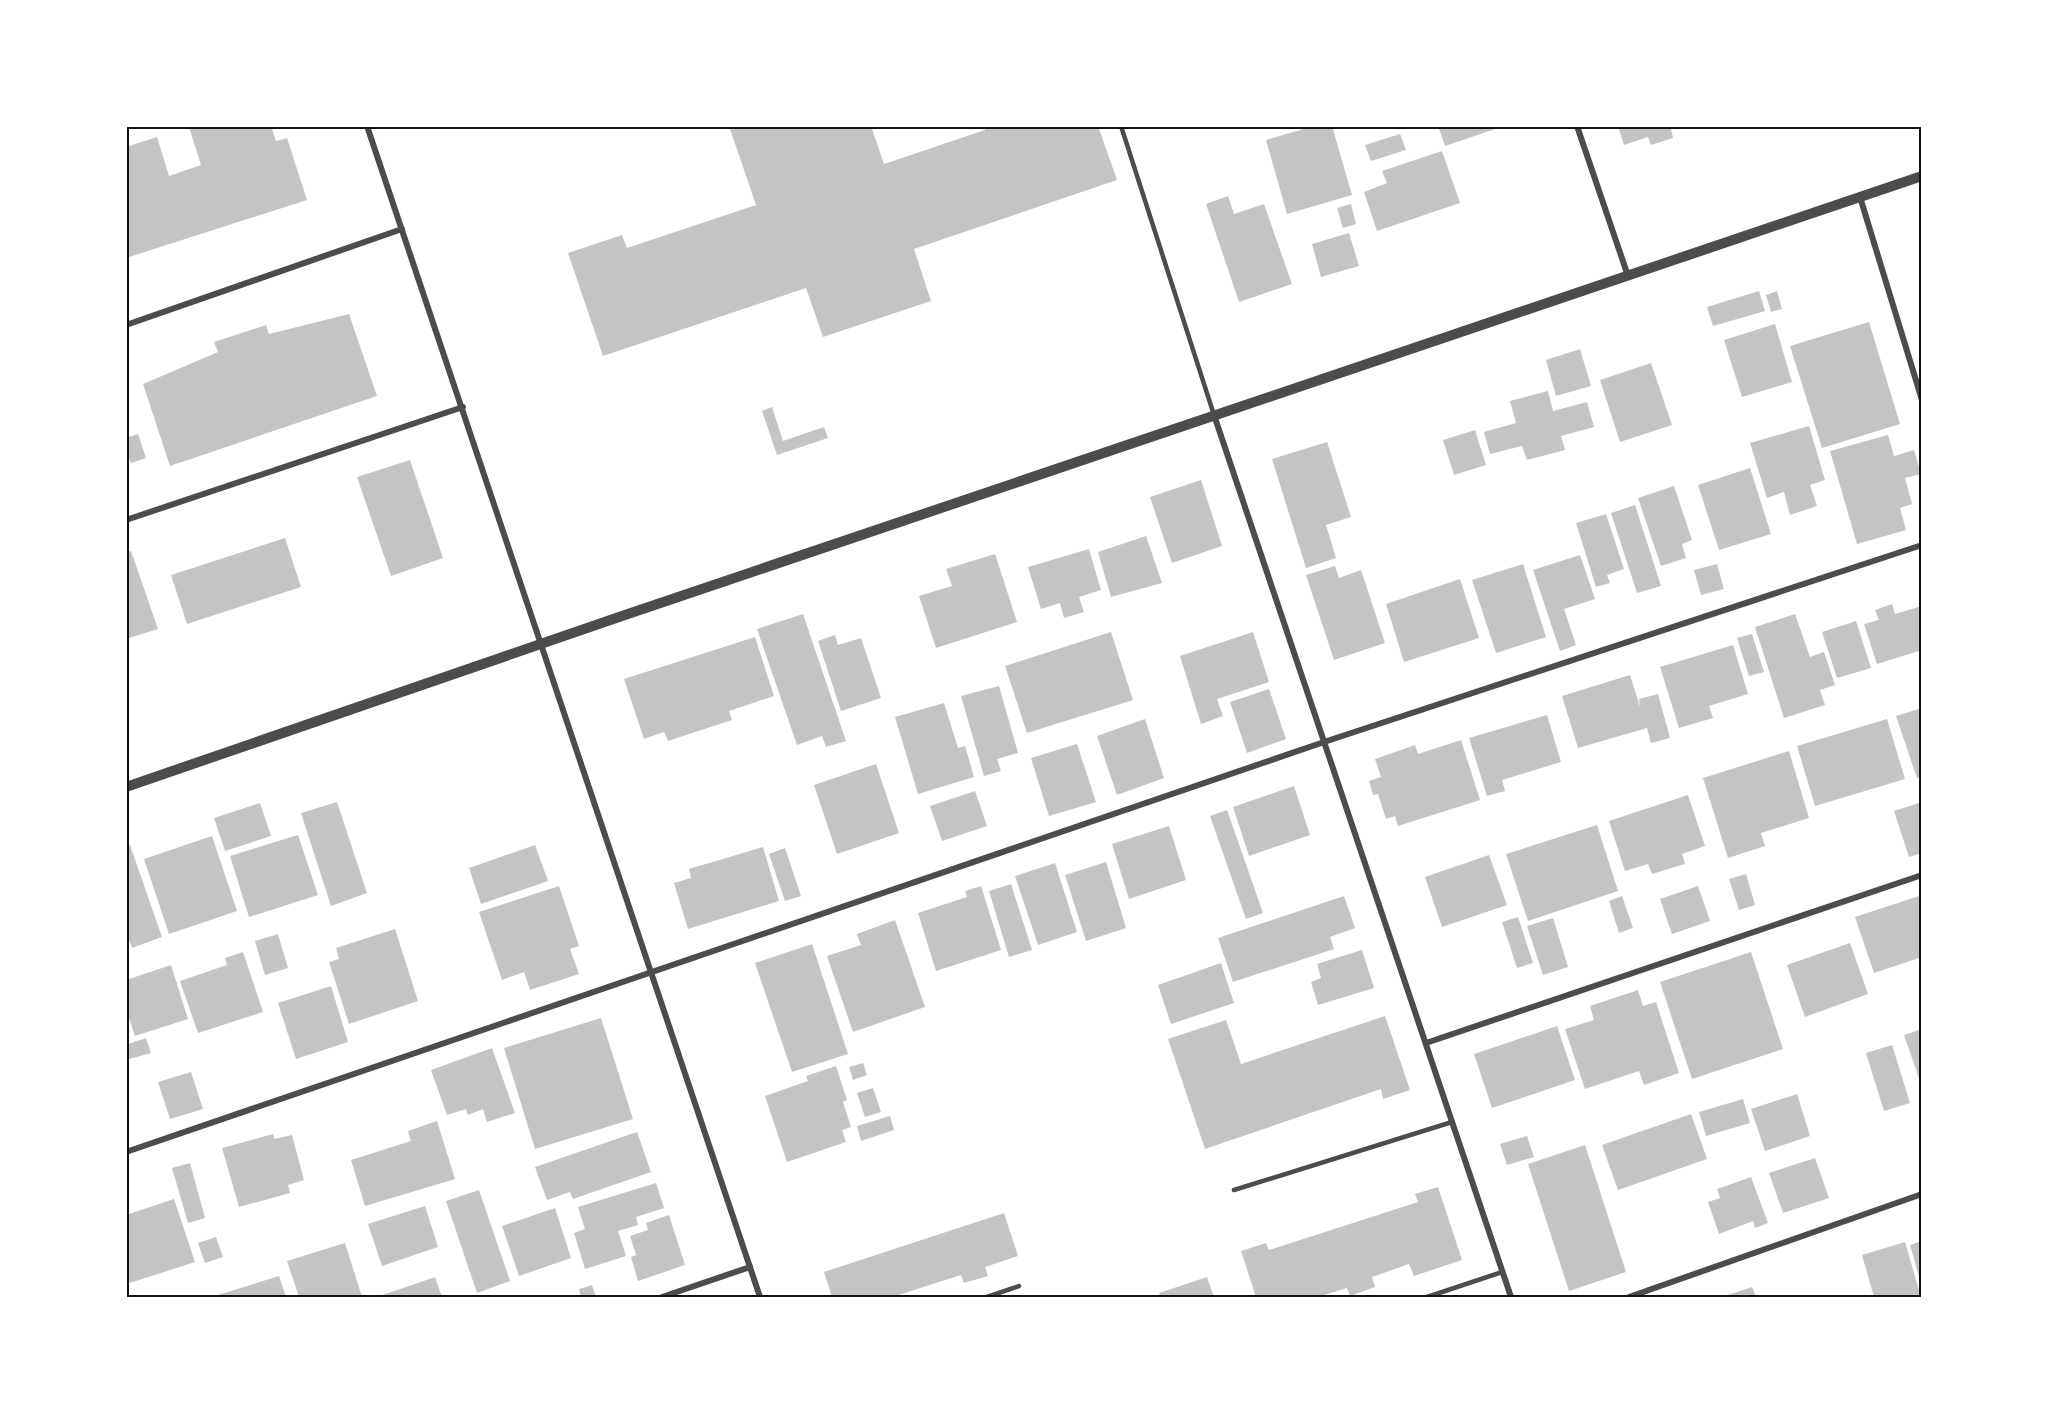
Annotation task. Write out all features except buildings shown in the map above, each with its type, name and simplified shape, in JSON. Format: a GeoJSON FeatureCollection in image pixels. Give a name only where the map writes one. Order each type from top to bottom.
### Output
{"type":"FeatureCollection","features":[{"type":"Feature","properties":{"kind":"street"},"geometry":{"type":"LineString","coordinates":[[367,126],[463,406],[760,1297]]}},
{"type":"Feature","properties":{"kind":"street"},"geometry":{"type":"LineString","coordinates":[[1577,126],[1628,276]]}},
{"type":"Feature","properties":{"kind":"street"},"geometry":{"type":"LineString","coordinates":[[126,787],[1922,176]]}},
{"type":"Feature","properties":{"kind":"street"},"geometry":{"type":"LineString","coordinates":[[1860,196],[1922,400]]}},
{"type":"Feature","properties":{"kind":"street"},"geometry":{"type":"LineString","coordinates":[[126,325],[402,229]]}},
{"type":"Feature","properties":{"kind":"street"},"geometry":{"type":"LineString","coordinates":[[126,520],[463,406]]}},
{"type":"Feature","properties":{"kind":"street"},"geometry":{"type":"LineString","coordinates":[[1214,415],[1511,1297]]}},
{"type":"Feature","properties":{"kind":"street"},"geometry":{"type":"LineString","coordinates":[[126,1152],[1324,742],[1922,545]]}},
{"type":"Feature","properties":{"kind":"street"},"geometry":{"type":"LineString","coordinates":[[1426,1043],[1922,875]]}},
{"type":"Feature","properties":{"kind":"street"},"geometry":{"type":"LineString","coordinates":[[1629,1297],[1922,1194]]}},
{"type":"Feature","properties":{"kind":"street"},"geometry":{"type":"LineString","coordinates":[[662,1297],[750,1267]]}},
{"type":"Feature","properties":{"kind":"lane"},"geometry":{"type":"LineString","coordinates":[[1121,126],[1214,415]]}},
{"type":"Feature","properties":{"kind":"lane"},"geometry":{"type":"LineString","coordinates":[[1234,1190],[1452,1122]]}},
{"type":"Feature","properties":{"kind":"lane"},"geometry":{"type":"LineString","coordinates":[[1426,1297],[1502,1272]]}},
{"type":"Feature","properties":{"kind":"lane"},"geometry":{"type":"LineString","coordinates":[[987,1297],[1019,1286]]}}]}
